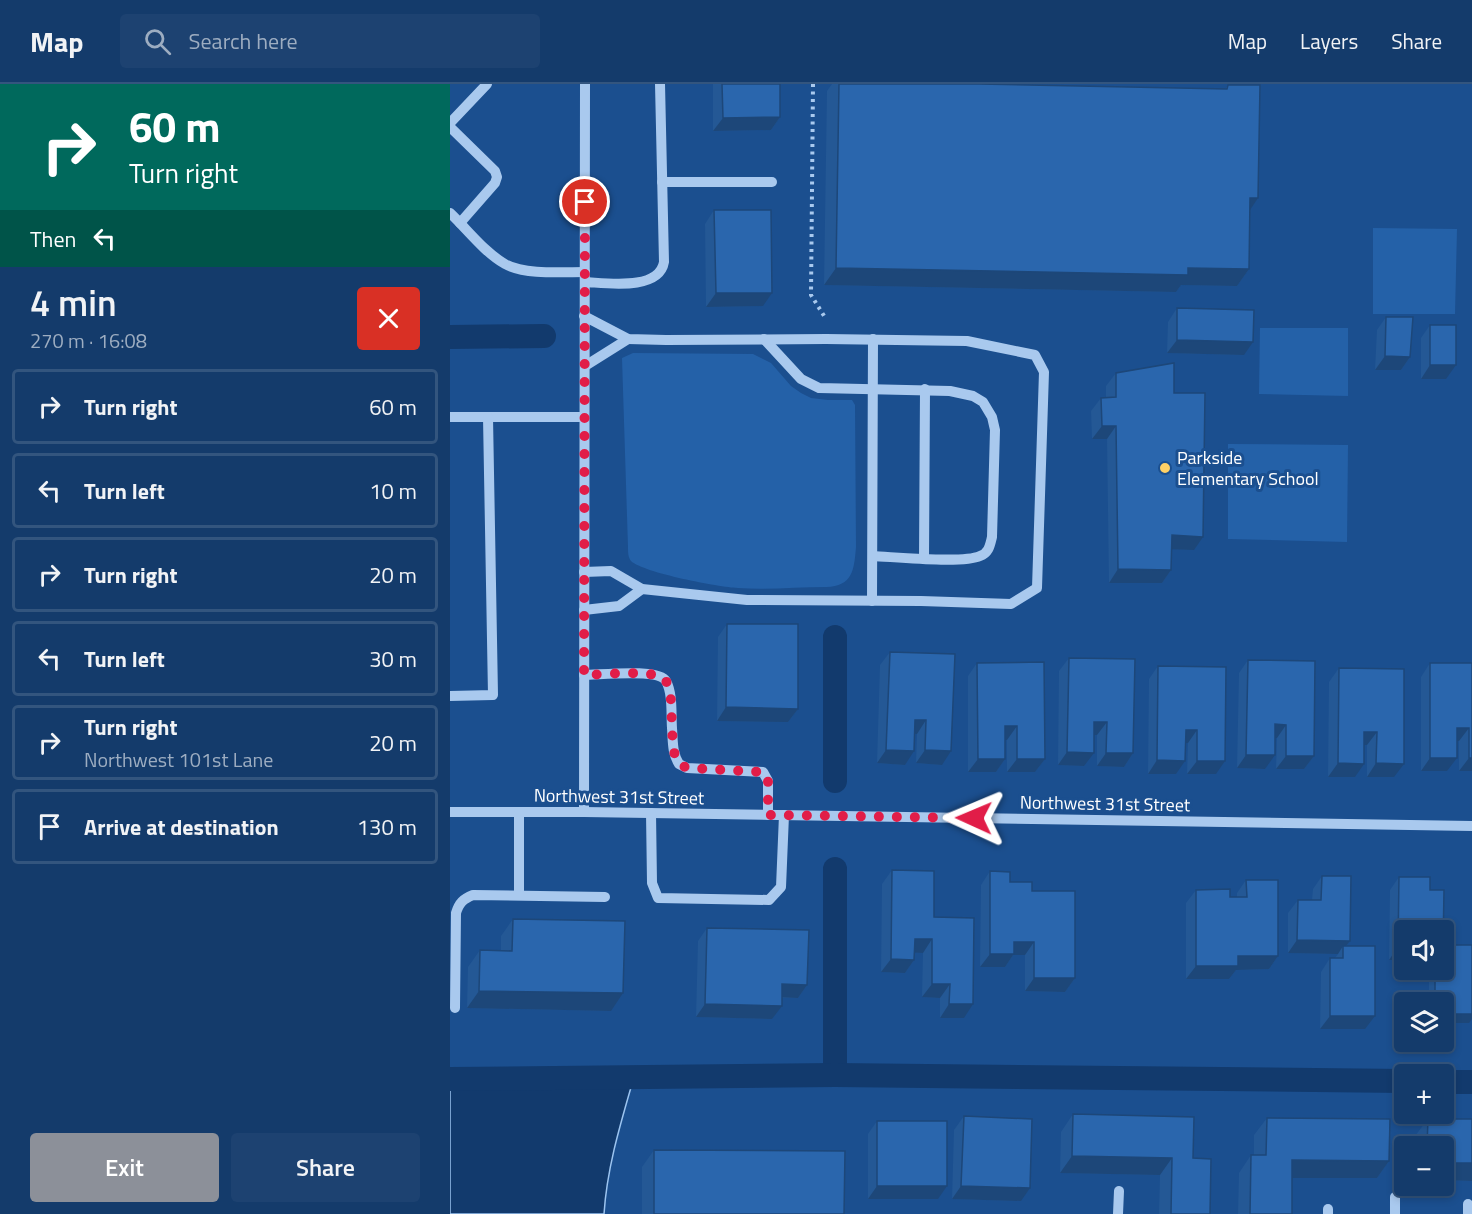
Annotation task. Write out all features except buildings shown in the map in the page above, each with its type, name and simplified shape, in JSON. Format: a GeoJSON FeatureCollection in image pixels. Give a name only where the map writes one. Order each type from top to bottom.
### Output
{"type":"FeatureCollection","features":[{"type":"Feature","properties":{"kind":"street"},"geometry":{"type":"LineString","coordinates":[[460,223],[495,183],[496,177],[495,171],[450,125],[487,84]]}},
{"type":"Feature","properties":{"kind":"street"},"geometry":{"type":"LineString","coordinates":[[584,812],[585,84]]}},
{"type":"Feature","properties":{"kind":"street"},"geometry":{"type":"LineString","coordinates":[[450,213],[506,265],[523,270],[638,283],[653,279],[663,269],[660,84]]}},
{"type":"Feature","properties":{"kind":"street"},"geometry":{"type":"LineString","coordinates":[[662,182],[772,182]]}},
{"type":"Feature","properties":{"kind":"street"},"geometry":{"type":"LineString","coordinates":[[584,316],[628,339],[967,341],[1035,355],[1044,372],[1037,588],[1011,604],[747,600],[642,589],[611,571],[584,572]]}},
{"type":"Feature","properties":{"kind":"street"},"geometry":{"type":"LineString","coordinates":[[585,366],[628,339]]}},
{"type":"Feature","properties":{"kind":"street"},"geometry":{"type":"LineString","coordinates":[[764,339],[801,379],[810,385],[819,388],[950,391],[973,396],[983,402],[992,417],[995,430],[992,537],[989,549],[981,556],[972,558],[873,556]]}},
{"type":"Feature","properties":{"kind":"street"},"geometry":{"type":"LineString","coordinates":[[872,601],[873,339]]}},
{"type":"Feature","properties":{"kind":"street"},"geometry":{"type":"LineString","coordinates":[[924,558],[925,390]]}},
{"type":"Feature","properties":{"kind":"street"},"geometry":{"type":"LineString","coordinates":[[450,417],[584,417]]}},
{"type":"Feature","properties":{"kind":"street"},"geometry":{"type":"LineString","coordinates":[[450,696],[493,695],[488,417]]}},
{"type":"Feature","properties":{"kind":"street"},"geometry":{"type":"LineString","coordinates":[[584,610],[619,606],[642,589]]}},
{"type":"Feature","properties":{"kind":"street"},"geometry":{"type":"LineString","coordinates":[[584,675],[641,673],[659,675],[666,680],[670,695],[674,755],[679,764],[687,768],[763,772],[768,781],[768,815]]}},
{"type":"Feature","properties":{"kind":"street"},"geometry":{"type":"LineString","coordinates":[[519,812],[519,895]]}},
{"type":"Feature","properties":{"kind":"street","name":"Northwest 31st Street"},"geometry":{"type":"LineString","coordinates":[[450,813],[584,812],[1472,826]]}},
{"type":"Feature","properties":{"kind":"street"},"geometry":{"type":"LineString","coordinates":[[651,813],[652,883],[658,898],[770,900],[781,887],[784,815]]}},
{"type":"Feature","properties":{"kind":"street"},"geometry":{"type":"LineString","coordinates":[[455,1008],[456,913],[459,904],[465,898],[473,895],[605,897]]}},
{"type":"Feature","properties":{"kind":"street"},"geometry":{"type":"LineString","coordinates":[[1118,1214],[1119,1191]]}},
{"type":"Feature","properties":{"kind":"street"},"geometry":{"type":"LineString","coordinates":[[1395,1197],[1395,1214]]}},
{"type":"Feature","properties":{"kind":"path"},"geometry":{"type":"LineString","coordinates":[[813,84],[811,295],[826,320]]}},
{"type":"Feature","properties":{"kind":"shaded area"},"geometry":{"type":"Polygon","coordinates":[[[1373,228],[1457,229],[1455,314],[1373,314],[1373,228]]]}},
{"type":"Feature","properties":{"kind":"shaded area"},"geometry":{"type":"Polygon","coordinates":[[[1260,328],[1348,328],[1348,396],[1259,394],[1260,328]]]}},
{"type":"Feature","properties":{"kind":"shaded area"},"geometry":{"type":"Polygon","coordinates":[[[633,353],[753,354],[771,363],[791,386],[811,398],[852,400],[855,405],[856,547],[853,570],[847,580],[842,584],[826,587],[738,588],[666,575],[631,561],[628,551],[622,358],[633,353]]]}},
{"type":"Feature","properties":{"kind":"shaded area"},"geometry":{"type":"Polygon","coordinates":[[[1228,444],[1348,445],[1347,542],[1228,539],[1228,444]]]}},
{"type":"Feature","properties":{"kind":"shaded area"},"geometry":{"type":"Polygon","coordinates":[[[634,1077],[611,1162],[604,1214],[450,1214],[450,1079],[634,1077]]]}},
{"type":"Feature","properties":{"kind":"waterway"},"geometry":{"type":"LineString","coordinates":[[450,337],[544,336]]}},
{"type":"Feature","properties":{"kind":"waterway"},"geometry":{"type":"LineString","coordinates":[[835,637],[835,781]]}},
{"type":"Feature","properties":{"kind":"waterway"},"geometry":{"type":"LineString","coordinates":[[835,869],[835,1075]]}},
{"type":"Feature","properties":{"kind":"waterway"},"geometry":{"type":"LineString","coordinates":[[450,1079],[835,1075],[1394,1081]]}},
{"type":"Feature","properties":{"kind":"waterway"},"geometry":{"type":"LineString","coordinates":[[1454,1082],[1472,1082]]}},
{"type":"Feature","properties":{"kind":"place","name":"Parkside Elementary School"},"geometry":{"type":"Point","coordinates":[1165,468]}},
{"type":"Feature","properties":{"kind":"route"},"geometry":{"type":"LineString","coordinates":[[585,202],[584,675],[641,673],[659,675],[666,680],[670,695],[674,755],[679,764],[687,768],[763,772],[768,781],[768,815],[974,818]]}}]}
